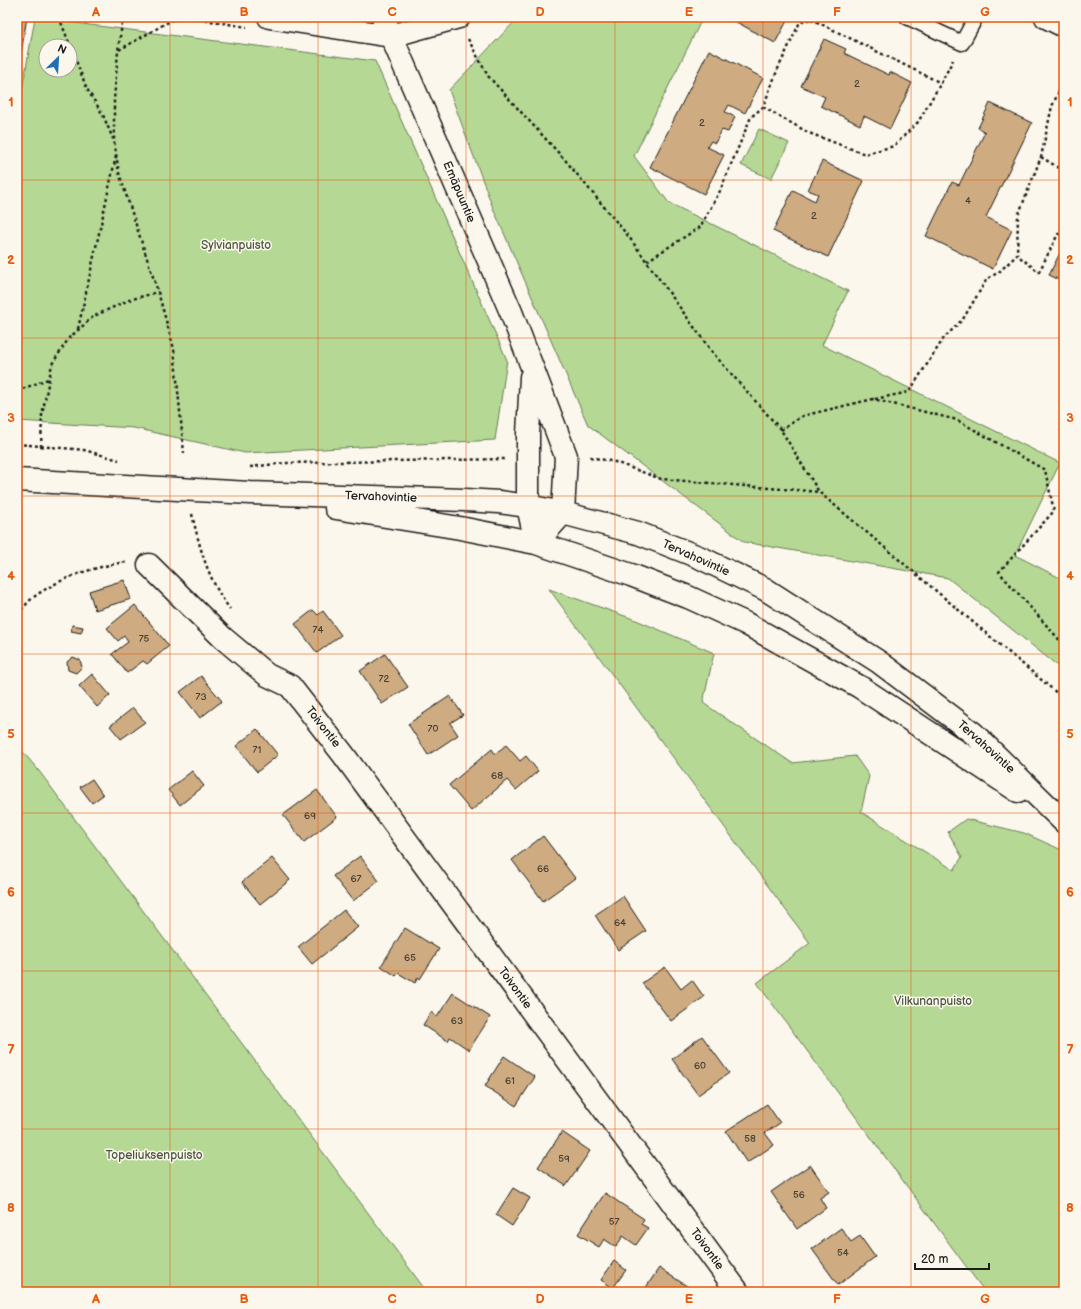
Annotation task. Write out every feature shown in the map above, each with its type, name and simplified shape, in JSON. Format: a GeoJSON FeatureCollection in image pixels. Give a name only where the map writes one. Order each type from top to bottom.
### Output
{"type":"FeatureCollection","features":[{"type":"Feature","properties":{"kind":"main road"},"geometry":{"type":"LineString","coordinates":[[269,17],[387,27],[458,18]]}},
{"type":"Feature","properties":{"kind":"main road"},"geometry":{"type":"LineString","coordinates":[[1046,17],[1064,26]]}},
{"type":"Feature","properties":{"kind":"main road","name":"Emäpuuntie"},"geometry":{"type":"LineString","coordinates":[[387,27],[511,312],[566,456],[563,513]]}},
{"type":"Feature","properties":{"kind":"main road","name":"Emäpuuntie"},"geometry":{"type":"LineString","coordinates":[[532,368],[528,434],[528,506],[536,543]]}},
{"type":"Feature","properties":{"kind":"main road","name":"Tervahovintie"},"geometry":{"type":"LineString","coordinates":[[17,480],[250,493],[500,502],[563,513],[638,533],[701,558],[765,589],[879,662],[973,733],[1063,821]]}},
{"type":"Feature","properties":{"kind":"main road","name":"Tervahovintie"},"geometry":{"type":"LineString","coordinates":[[250,493],[460,528],[536,543],[631,575],[688,597],[745,623],[860,687],[1063,821]]}},
{"type":"Feature","properties":{"kind":"main road"},"geometry":{"type":"LineString","coordinates":[[536,543],[563,513]]}},
{"type":"Feature","properties":{"kind":"main road","name":"Toivontie"},"geometry":{"type":"LineString","coordinates":[[149,565],[223,638],[267,675],[290,686],[343,754],[738,1292]]}},
{"type":"Feature","properties":{"kind":"lane"},"geometry":{"type":"LineString","coordinates":[[907,17],[962,43],[976,17]]}},
{"type":"Feature","properties":{"kind":"path"},"geometry":{"type":"LineString","coordinates":[[59,17],[88,89],[103,115],[114,141]]}},
{"type":"Feature","properties":{"kind":"path"},"geometry":{"type":"LineString","coordinates":[[123,17],[118,51],[114,100],[114,141],[119,173],[158,292],[174,349],[184,453]]}},
{"type":"Feature","properties":{"kind":"path"},"geometry":{"type":"LineString","coordinates":[[118,51],[177,17]]}},
{"type":"Feature","properties":{"kind":"path"},"geometry":{"type":"LineString","coordinates":[[187,17],[249,27]]}},
{"type":"Feature","properties":{"kind":"path"},"geometry":{"type":"LineString","coordinates":[[458,18],[488,76],[566,161],[630,237],[712,352],[781,430],[819,492],[1064,699]]}},
{"type":"Feature","properties":{"kind":"path"},"geometry":{"type":"LineString","coordinates":[[647,261],[700,227],[720,191],[751,117],[763,107],[777,71],[800,22],[812,18],[941,83]]}},
{"type":"Feature","properties":{"kind":"path"},"geometry":{"type":"LineString","coordinates":[[763,107],[809,133],[865,154],[894,146],[918,122],[962,43]]}},
{"type":"Feature","properties":{"kind":"path"},"geometry":{"type":"LineString","coordinates":[[781,430],[802,416],[909,392],[944,338],[963,319],[987,279],[999,272],[1017,255],[1018,216],[1041,157],[1052,106],[1064,81]]}},
{"type":"Feature","properties":{"kind":"path"},"geometry":{"type":"LineString","coordinates":[[78,330],[116,154]]}},
{"type":"Feature","properties":{"kind":"path"},"geometry":{"type":"LineString","coordinates":[[1041,157],[1064,171]]}},
{"type":"Feature","properties":{"kind":"path"},"geometry":{"type":"LineString","coordinates":[[1017,255],[1039,272],[1058,234],[1064,234]]}},
{"type":"Feature","properties":{"kind":"path"},"geometry":{"type":"LineString","coordinates":[[41,447],[42,415],[52,364],[69,338],[94,316],[129,300],[158,292]]}},
{"type":"Feature","properties":{"kind":"path"},"geometry":{"type":"LineString","coordinates":[[17,391],[49,378]]}},
{"type":"Feature","properties":{"kind":"path"},"geometry":{"type":"LineString","coordinates":[[873,399],[957,420],[1044,470],[1054,511],[999,572],[1064,645]]}},
{"type":"Feature","properties":{"kind":"path"},"geometry":{"type":"LineString","coordinates":[[17,444],[84,450],[125,462]]}},
{"type":"Feature","properties":{"kind":"path"},"geometry":{"type":"LineString","coordinates":[[586,457],[615,462],[661,479],[819,492]]}},
{"type":"Feature","properties":{"kind":"path"},"geometry":{"type":"LineString","coordinates":[[246,468],[285,463],[506,458]]}},
{"type":"Feature","properties":{"kind":"path"},"geometry":{"type":"LineString","coordinates":[[192,512],[198,542],[206,567],[221,597],[234,615]]}},
{"type":"Feature","properties":{"kind":"path"},"geometry":{"type":"LineString","coordinates":[[17,614],[33,597],[63,580],[108,565],[129,562],[149,565]]}},
{"type":"Feature","properties":{"kind":"green space"},"geometry":{"type":"Polygon","coordinates":[[[519,17],[703,17],[634,156],[669,203],[848,291],[822,345],[1060,463],[1015,555],[1064,580],[1064,671],[948,578],[744,542],[588,425],[493,208],[449,90],[519,17]]]}},
{"type":"Feature","properties":{"kind":"green space","name":"Sylvianpuisto"},"geometry":{"type":"Polygon","coordinates":[[[35,18],[375,61],[507,360],[495,440],[245,453],[134,428],[17,421],[17,118],[35,18]]]}},
{"type":"Feature","properties":{"kind":"green space"},"geometry":{"type":"Polygon","coordinates":[[[759,129],[789,143],[771,179],[741,165],[759,129]]]}},
{"type":"Feature","properties":{"kind":"green space","name":"Vilkunanpuisto"},"geometry":{"type":"Polygon","coordinates":[[[549,589],[636,620],[714,653],[703,703],[792,763],[855,756],[869,776],[861,812],[954,870],[962,857],[948,832],[966,819],[1024,833],[1064,851],[1064,1292],[985,1292],[757,983],[810,943],[549,589]]]}},
{"type":"Feature","properties":{"kind":"green space","name":"Topeliuksenpuisto"},"geometry":{"type":"Polygon","coordinates":[[[17,745],[39,771],[427,1292],[17,1292],[17,745]]]}},
{"type":"Feature","properties":{"kind":"building"},"geometry":{"type":"Polygon","coordinates":[[[17,17],[27,17],[17,78],[17,17]]]}},
{"type":"Feature","properties":{"kind":"building"},"geometry":{"type":"Polygon","coordinates":[[[727,17],[779,17],[787,21],[775,43],[727,17]]]}},
{"type":"Feature","properties":{"kind":"building"},"geometry":{"type":"Polygon","coordinates":[[[824,39],[846,49],[844,53],[889,75],[890,72],[912,83],[890,129],[864,116],[860,125],[821,106],[825,97],[801,86],[824,39]]]}},
{"type":"Feature","properties":{"kind":"building"},"geometry":{"type":"Polygon","coordinates":[[[709,50],[763,78],[745,113],[729,105],[725,112],[735,117],[728,132],[722,130],[715,143],[711,141],[707,147],[724,155],[704,194],[650,167],[709,50]]]}},
{"type":"Feature","properties":{"kind":"building"},"geometry":{"type":"Polygon","coordinates":[[[990,103],[1032,123],[986,217],[1012,230],[993,269],[926,236],[952,182],[959,185],[985,132],[978,128],[990,103]]]}},
{"type":"Feature","properties":{"kind":"building"},"geometry":{"type":"Polygon","coordinates":[[[822,161],[864,181],[828,257],[773,231],[793,190],[815,201],[818,194],[808,190],[822,161]]]}},
{"type":"Feature","properties":{"kind":"building"},"geometry":{"type":"Polygon","coordinates":[[[1064,245],[1064,282],[1049,275],[1064,245]]]}},
{"type":"Feature","properties":{"kind":"building"},"geometry":{"type":"Polygon","coordinates":[[[124,580],[131,599],[95,610],[89,591],[124,580]]]}},
{"type":"Feature","properties":{"kind":"building"},"geometry":{"type":"Polygon","coordinates":[[[135,605],[169,646],[147,664],[143,661],[127,673],[112,654],[128,642],[124,636],[118,641],[107,628],[135,605]]]}},
{"type":"Feature","properties":{"kind":"building"},"geometry":{"type":"Polygon","coordinates":[[[313,610],[318,615],[323,611],[341,635],[317,653],[295,624],[313,610]]]}},
{"type":"Feature","properties":{"kind":"building"},"geometry":{"type":"Polygon","coordinates":[[[72,625],[83,627],[81,633],[71,631],[72,625]]]}},
{"type":"Feature","properties":{"kind":"building"},"geometry":{"type":"Polygon","coordinates":[[[385,654],[408,687],[382,704],[360,671],[385,654]]]}},
{"type":"Feature","properties":{"kind":"building"},"geometry":{"type":"Polygon","coordinates":[[[73,657],[80,660],[82,667],[76,673],[68,670],[67,662],[73,657]]]}},
{"type":"Feature","properties":{"kind":"building"},"geometry":{"type":"Polygon","coordinates":[[[92,674],[110,695],[97,707],[79,686],[92,674]]]}},
{"type":"Feature","properties":{"kind":"building"},"geometry":{"type":"Polygon","coordinates":[[[201,676],[222,701],[200,718],[180,692],[201,676]]]}},
{"type":"Feature","properties":{"kind":"building"},"geometry":{"type":"Polygon","coordinates":[[[450,696],[463,715],[450,723],[458,735],[428,755],[408,724],[450,696]]]}},
{"type":"Feature","properties":{"kind":"building"},"geometry":{"type":"Polygon","coordinates":[[[133,708],[145,722],[121,739],[110,726],[133,708]]]}},
{"type":"Feature","properties":{"kind":"building"},"geometry":{"type":"Polygon","coordinates":[[[257,729],[278,755],[257,772],[236,746],[257,729]]]}},
{"type":"Feature","properties":{"kind":"building"},"geometry":{"type":"Polygon","coordinates":[[[506,745],[520,761],[526,756],[538,771],[516,790],[507,780],[471,811],[449,785],[492,749],[495,754],[506,745]]]}},
{"type":"Feature","properties":{"kind":"building"},"geometry":{"type":"Polygon","coordinates":[[[192,771],[204,786],[180,805],[168,790],[192,771]]]}},
{"type":"Feature","properties":{"kind":"building"},"geometry":{"type":"Polygon","coordinates":[[[92,779],[103,795],[92,803],[80,787],[92,779]]]}},
{"type":"Feature","properties":{"kind":"building"},"geometry":{"type":"Polygon","coordinates":[[[317,790],[337,817],[304,842],[283,815],[317,790]]]}},
{"type":"Feature","properties":{"kind":"building"},"geometry":{"type":"Polygon","coordinates":[[[543,836],[575,878],[543,901],[512,860],[543,836]]]}},
{"type":"Feature","properties":{"kind":"building"},"geometry":{"type":"Polygon","coordinates":[[[360,856],[379,881],[353,901],[333,876],[360,856]]]}},
{"type":"Feature","properties":{"kind":"building"},"geometry":{"type":"Polygon","coordinates":[[[272,858],[290,880],[260,904],[242,882],[272,858]]]}},
{"type":"Feature","properties":{"kind":"building"},"geometry":{"type":"Polygon","coordinates":[[[623,896],[646,931],[618,950],[595,915],[623,896]]]}},
{"type":"Feature","properties":{"kind":"building"},"geometry":{"type":"Polygon","coordinates":[[[344,910],[358,927],[312,964],[298,947],[344,910]]]}},
{"type":"Feature","properties":{"kind":"building"},"geometry":{"type":"Polygon","coordinates":[[[405,928],[439,949],[420,979],[418,977],[415,983],[398,973],[396,976],[381,966],[405,928]]]}},
{"type":"Feature","properties":{"kind":"building"},"geometry":{"type":"Polygon","coordinates":[[[665,967],[681,989],[692,980],[704,997],[671,1021],[642,983],[665,967]]]}},
{"type":"Feature","properties":{"kind":"building"},"geometry":{"type":"Polygon","coordinates":[[[453,993],[490,1017],[469,1050],[450,1037],[448,1041],[423,1025],[431,1012],[437,1017],[453,993]]]}},
{"type":"Feature","properties":{"kind":"building"},"geometry":{"type":"Polygon","coordinates":[[[702,1036],[729,1073],[698,1095],[672,1059],[702,1036]]]}},
{"type":"Feature","properties":{"kind":"building"},"geometry":{"type":"Polygon","coordinates":[[[504,1056],[535,1077],[516,1106],[485,1086],[504,1056]]]}},
{"type":"Feature","properties":{"kind":"building"},"geometry":{"type":"Polygon","coordinates":[[[767,1104],[780,1123],[765,1133],[774,1145],[747,1163],[726,1131],[767,1104]]]}},
{"type":"Feature","properties":{"kind":"building"},"geometry":{"type":"Polygon","coordinates":[[[562,1132],[590,1151],[566,1186],[538,1167],[562,1132]]]}},
{"type":"Feature","properties":{"kind":"building"},"geometry":{"type":"Polygon","coordinates":[[[810,1165],[829,1192],[820,1198],[826,1208],[797,1229],[771,1192],[810,1165]]]}},
{"type":"Feature","properties":{"kind":"building"},"geometry":{"type":"Polygon","coordinates":[[[513,1188],[530,1198],[512,1226],[496,1215],[513,1188]]]}},
{"type":"Feature","properties":{"kind":"building"},"geometry":{"type":"Polygon","coordinates":[[[605,1193],[644,1219],[641,1224],[648,1228],[636,1245],[623,1236],[616,1247],[604,1239],[599,1247],[578,1234],[605,1193]]]}},
{"type":"Feature","properties":{"kind":"building"},"geometry":{"type":"Polygon","coordinates":[[[841,1228],[851,1242],[860,1236],[875,1257],[838,1285],[812,1249],[841,1228]]]}},
{"type":"Feature","properties":{"kind":"building"},"geometry":{"type":"Polygon","coordinates":[[[614,1261],[626,1270],[613,1288],[601,1280],[614,1261]]]}},
{"type":"Feature","properties":{"kind":"building"},"geometry":{"type":"Polygon","coordinates":[[[659,1268],[693,1290],[692,1292],[643,1292],[659,1268]]]}}]}
